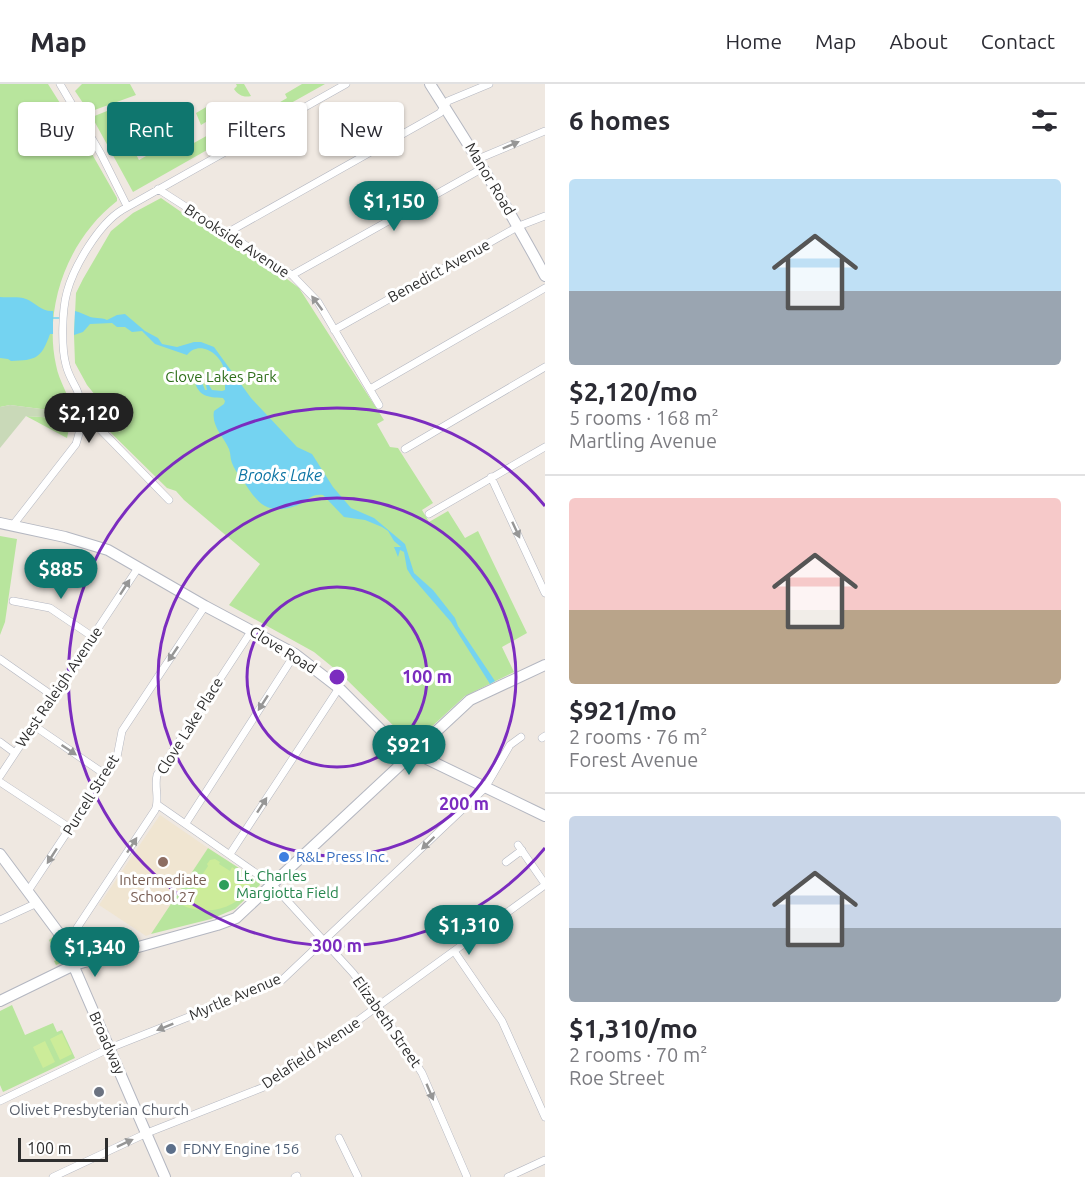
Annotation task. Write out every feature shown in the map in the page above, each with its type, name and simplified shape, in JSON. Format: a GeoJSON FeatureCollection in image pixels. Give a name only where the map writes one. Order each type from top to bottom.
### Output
{"type":"FeatureCollection","features":[{"type":"Feature","properties":{"kind":"main road","name":"Manor Road"},"geometry":{"type":"LineString","coordinates":[[430,84],[519,226],[545,276]]}},
{"type":"Feature","properties":{"kind":"main road","name":"Clove Road"},"geometry":{"type":"LineString","coordinates":[[0,523],[65,537],[108,550],[295,654],[339,688],[390,739],[412,753],[545,816]]}},
{"type":"Feature","properties":{"kind":"main road"},"geometry":{"type":"LineString","coordinates":[[0,1001],[74,965],[241,915],[471,700],[545,665]]}},
{"type":"Feature","properties":{"kind":"main road","name":"Broadway"},"geometry":{"type":"LineString","coordinates":[[0,854],[58,932],[165,1177]]}},
{"type":"Feature","properties":{"kind":"street"},"geometry":{"type":"LineString","coordinates":[[60,84],[101,154],[127,206]]}},
{"type":"Feature","properties":{"kind":"street"},"geometry":{"type":"LineString","coordinates":[[13,525],[76,444],[82,422],[82,404],[66,365],[64,312],[68,290],[102,226],[127,206],[346,84]]}},
{"type":"Feature","properties":{"kind":"street"},"geometry":{"type":"LineString","coordinates":[[225,234],[441,113],[448,101],[489,84]]}},
{"type":"Feature","properties":{"kind":"street"},"geometry":{"type":"LineString","coordinates":[[292,275],[481,163],[545,132]]}},
{"type":"Feature","properties":{"kind":"street","name":"Brookside Avenue"},"geometry":{"type":"LineString","coordinates":[[158,189],[292,275],[318,302],[379,405]]}},
{"type":"Feature","properties":{"kind":"street","name":"Benedict Avenue"},"geometry":{"type":"LineString","coordinates":[[334,330],[519,226],[545,216]]}},
{"type":"Feature","properties":{"kind":"street"},"geometry":{"type":"LineString","coordinates":[[370,389],[545,288]]}},
{"type":"Feature","properties":{"kind":"street"},"geometry":{"type":"LineString","coordinates":[[405,449],[545,367]]}},
{"type":"Feature","properties":{"kind":"street"},"geometry":{"type":"LineString","coordinates":[[82,422],[96,425],[169,500]]}},
{"type":"Feature","properties":{"kind":"street"},"geometry":{"type":"LineString","coordinates":[[429,514],[545,447]]}},
{"type":"Feature","properties":{"kind":"street"},"geometry":{"type":"LineString","coordinates":[[491,477],[545,594]]}},
{"type":"Feature","properties":{"kind":"street","name":"West Raleigh Avenue"},"geometry":{"type":"LineString","coordinates":[[0,776],[138,568]]}},
{"type":"Feature","properties":{"kind":"street"},"geometry":{"type":"LineString","coordinates":[[13,601],[50,608],[93,637]]}},
{"type":"Feature","properties":{"kind":"street","name":"Purcell Street"},"geometry":{"type":"LineString","coordinates":[[28,891],[106,775],[118,754],[122,731],[205,606]]}},
{"type":"Feature","properties":{"kind":"street","name":"Clove Lake Place"},"geometry":{"type":"LineString","coordinates":[[158,805],[157,775],[252,630]]}},
{"type":"Feature","properties":{"kind":"street"},"geometry":{"type":"LineString","coordinates":[[186,823],[295,654]]}},
{"type":"Feature","properties":{"kind":"street"},"geometry":{"type":"LineString","coordinates":[[0,659],[53,696]]}},
{"type":"Feature","properties":{"kind":"street"},"geometry":{"type":"LineString","coordinates":[[230,854],[339,688]]}},
{"type":"Feature","properties":{"kind":"street"},"geometry":{"type":"LineString","coordinates":[[33,725],[106,775]]}},
{"type":"Feature","properties":{"kind":"street","name":"Myrtle Avenue"},"geometry":{"type":"LineString","coordinates":[[0,1101],[110,1048],[282,980],[486,788],[510,745],[521,737]]}},
{"type":"Feature","properties":{"kind":"street"},"geometry":{"type":"LineString","coordinates":[[0,742],[15,753]]}},
{"type":"Feature","properties":{"kind":"street"},"geometry":{"type":"LineString","coordinates":[[0,782],[70,828]]}},
{"type":"Feature","properties":{"kind":"street"},"geometry":{"type":"LineString","coordinates":[[65,946],[158,805]]}},
{"type":"Feature","properties":{"kind":"street","name":"Elizabeth Street"},"geometry":{"type":"LineString","coordinates":[[158,805],[273,885],[354,973],[422,1073],[467,1177]]}},
{"type":"Feature","properties":{"kind":"street"},"geometry":{"type":"LineString","coordinates":[[506,862],[520,848],[545,884]]}},
{"type":"Feature","properties":{"kind":"street","name":"Delafield Avenue"},"geometry":{"type":"LineString","coordinates":[[53,1177],[147,1133],[269,1085],[545,884]]}},
{"type":"Feature","properties":{"kind":"street"},"geometry":{"type":"LineString","coordinates":[[0,920],[37,903]]}},
{"type":"Feature","properties":{"kind":"street"},"geometry":{"type":"LineString","coordinates":[[454,951],[502,1021],[545,1117]]}},
{"type":"Feature","properties":{"kind":"street"},"geometry":{"type":"LineString","coordinates":[[339,1138],[358,1177]]}},
{"type":"Feature","properties":{"kind":"street"},"geometry":{"type":"LineString","coordinates":[[508,1177],[545,1160]]}},
{"type":"Feature","properties":{"kind":"shaded area","name":"Intermediate School 27"},"geometry":{"type":"Polygon","coordinates":[[[160,815],[208,848],[151,934],[146,936],[99,905],[160,815]]]}},
{"type":"Feature","properties":{"kind":"green space"},"geometry":{"type":"Polygon","coordinates":[[[0,84],[48,84],[59,102],[18,102],[18,156],[93,156],[117,201],[100,216],[73,253],[57,296],[53,319],[53,342],[57,371],[72,413],[10,405],[0,407],[0,84]]]}},
{"type":"Feature","properties":{"kind":"green space"},"geometry":{"type":"Polygon","coordinates":[[[82,84],[130,84],[136,95],[117,102],[107,102],[107,105],[95,110],[95,102],[82,102],[75,91],[82,84]]]}},
{"type":"Feature","properties":{"kind":"green space"},"geometry":{"type":"Polygon","coordinates":[[[236,84],[244,84],[251,96],[237,93],[234,89],[236,84]]]}},
{"type":"Feature","properties":{"kind":"green space"},"geometry":{"type":"Polygon","coordinates":[[[302,84],[325,84],[293,102],[280,102],[287,98],[285,94],[302,84]]]}},
{"type":"Feature","properties":{"kind":"green space"},"geometry":{"type":"Polygon","coordinates":[[[206,107],[206,122],[201,125],[196,113],[206,107]]]}},
{"type":"Feature","properties":{"kind":"green space"},"geometry":{"type":"Polygon","coordinates":[[[107,111],[107,144],[95,122],[95,116],[107,111]]]}},
{"type":"Feature","properties":{"kind":"green space"},"geometry":{"type":"Polygon","coordinates":[[[206,136],[206,151],[133,192],[113,156],[137,156],[139,160],[146,156],[194,156],[194,143],[206,136]]]}},
{"type":"Feature","properties":{"kind":"green space","name":"Clove Lakes Park"},"geometry":{"type":"Polygon","coordinates":[[[161,198],[213,234],[275,270],[299,288],[384,420],[377,424],[390,447],[398,448],[433,503],[422,510],[429,522],[448,511],[465,538],[478,531],[527,633],[502,647],[514,672],[465,696],[415,742],[410,742],[341,674],[314,652],[229,605],[260,564],[176,491],[167,488],[106,428],[104,424],[112,416],[87,385],[75,363],[76,293],[83,279],[111,231],[133,213],[161,198]]]}},
{"type":"Feature","properties":{"kind":"green space"},"geometry":{"type":"Polygon","coordinates":[[[10,405],[72,413],[71,419],[26,416],[0,448],[0,407],[10,405]]]}},
{"type":"Feature","properties":{"kind":"green space"},"geometry":{"type":"Polygon","coordinates":[[[26,416],[71,419],[67,438],[65,437],[26,416]]]}},
{"type":"Feature","properties":{"kind":"green space"},"geometry":{"type":"Polygon","coordinates":[[[0,536],[17,539],[5,622],[0,635],[0,536]]]}},
{"type":"Feature","properties":{"kind":"green space"},"geometry":{"type":"Polygon","coordinates":[[[208,848],[259,881],[260,885],[235,909],[211,919],[151,934],[208,848]]]}},
{"type":"Feature","properties":{"kind":"green space","name":"Lt. Charles Margiotta Field"},"geometry":{"type":"Polygon","coordinates":[[[215,859],[230,871],[232,867],[249,879],[251,884],[246,893],[230,905],[211,910],[191,909],[182,905],[208,866],[207,864],[210,860],[215,859]]]}},
{"type":"Feature","properties":{"kind":"green space"},"geometry":{"type":"Polygon","coordinates":[[[53,937],[62,958],[61,963],[56,965],[54,961],[58,959],[49,940],[53,937]]]}},
{"type":"Feature","properties":{"kind":"green space"},"geometry":{"type":"Polygon","coordinates":[[[12,1005],[25,1035],[53,1023],[57,1032],[62,1030],[75,1058],[3,1092],[0,1085],[0,1011],[12,1005]]]}},
{"type":"Feature","properties":{"kind":"green space"},"geometry":{"type":"Polygon","coordinates":[[[62,1033],[72,1054],[60,1060],[50,1039],[62,1033]]]}},
{"type":"Feature","properties":{"kind":"green space"},"geometry":{"type":"Polygon","coordinates":[[[45,1041],[55,1062],[43,1068],[33,1047],[45,1041]]]}},
{"type":"Feature","properties":{"kind":"water"},"geometry":{"type":"Polygon","coordinates":[[[0,297],[23,298],[39,307],[53,311],[53,334],[50,334],[44,349],[32,359],[11,361],[0,358],[0,297]]]}},
{"type":"Feature","properties":{"kind":"water","name":"Brooks Lake"},"geometry":{"type":"Polygon","coordinates":[[[75,311],[107,320],[125,314],[145,331],[158,338],[162,344],[177,347],[201,342],[214,347],[251,398],[297,447],[312,454],[333,487],[351,508],[374,518],[405,544],[414,573],[433,590],[455,618],[495,681],[490,684],[451,622],[412,577],[407,569],[404,552],[400,550],[398,557],[394,547],[401,547],[388,531],[365,520],[344,517],[323,495],[316,495],[298,505],[278,509],[270,508],[258,500],[234,467],[229,449],[214,422],[214,411],[225,401],[223,398],[201,393],[194,380],[200,377],[205,390],[207,390],[207,382],[212,390],[225,390],[225,383],[220,381],[219,371],[224,369],[219,358],[203,348],[192,350],[187,355],[155,344],[142,331],[132,332],[112,323],[90,324],[83,332],[74,335],[75,311]]]}},
{"type":"Feature","properties":{"kind":"waterway"},"geometry":{"type":"LineString","coordinates":[[53,318],[62,318]]}},
{"type":"Feature","properties":{"kind":"place","name":"R&L Press Inc."},"geometry":{"type":"Point","coordinates":[284,857]}},
{"type":"Feature","properties":{"kind":"place","name":"Intermediate School 27"},"geometry":{"type":"Point","coordinates":[163,862]}},
{"type":"Feature","properties":{"kind":"place","name":"Lt. Charles Margiotta Field"},"geometry":{"type":"Point","coordinates":[224,885]}},
{"type":"Feature","properties":{"kind":"place","name":"Olivet Presbyterian Church"},"geometry":{"type":"Point","coordinates":[99,1092]}},
{"type":"Feature","properties":{"kind":"place","name":"FDNY Engine 156"},"geometry":{"type":"Point","coordinates":[171,1149]}}]}
